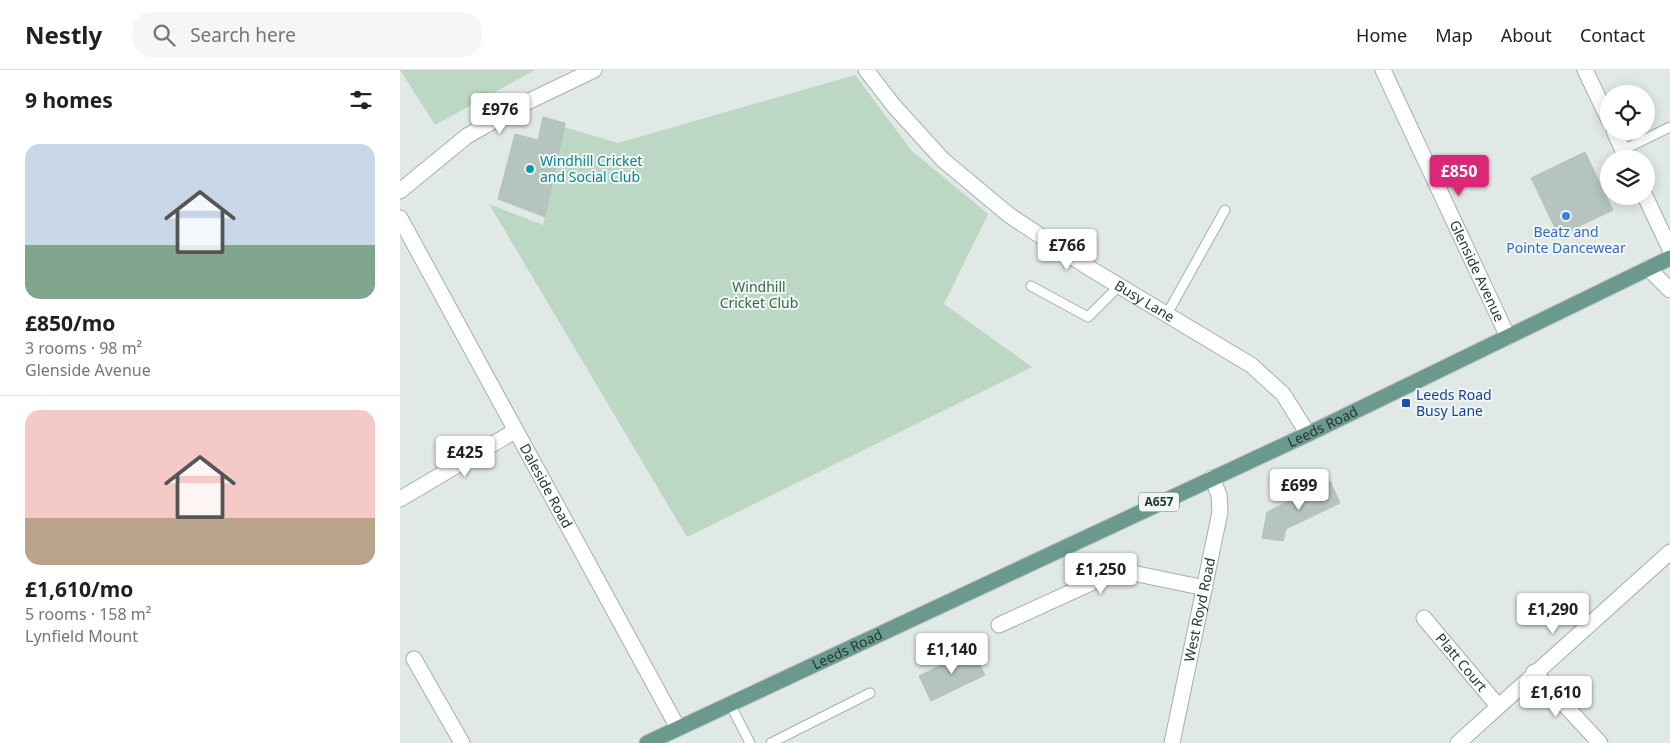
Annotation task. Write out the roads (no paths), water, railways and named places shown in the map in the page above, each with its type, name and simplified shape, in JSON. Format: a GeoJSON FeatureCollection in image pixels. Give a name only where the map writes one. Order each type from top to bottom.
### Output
{"type":"FeatureCollection","features":[{"type":"Feature","properties":{"kind":"main road","name":"Leeds Road"},"geometry":{"type":"LineString","coordinates":[[647,743],[1308,434],[1670,258]]}},
{"type":"Feature","properties":{"kind":"street"},"geometry":{"type":"LineString","coordinates":[[400,192],[467,136],[523,104],[594,70]]}},
{"type":"Feature","properties":{"kind":"street","name":"Busy Lane"},"geometry":{"type":"LineString","coordinates":[[866,70],[894,106],[944,160],[1009,215],[1119,286],[1251,365],[1283,394],[1308,434]]}},
{"type":"Feature","properties":{"kind":"street","name":"Glenside Avenue"},"geometry":{"type":"LineString","coordinates":[[1383,70],[1508,337]]}},
{"type":"Feature","properties":{"kind":"street"},"geometry":{"type":"LineString","coordinates":[[1585,70],[1600,101]]}},
{"type":"Feature","properties":{"kind":"street"},"geometry":{"type":"LineString","coordinates":[[1649,205],[1670,249]]}},
{"type":"Feature","properties":{"kind":"street","name":"Daleside Road"},"geometry":{"type":"LineString","coordinates":[[400,218],[678,728]]}},
{"type":"Feature","properties":{"kind":"street"},"geometry":{"type":"LineString","coordinates":[[1648,268],[1670,290]]}},
{"type":"Feature","properties":{"kind":"street"},"geometry":{"type":"LineString","coordinates":[[400,499],[515,432]]}},
{"type":"Feature","properties":{"kind":"street","name":"West Royd Road"},"geometry":{"type":"LineString","coordinates":[[1172,743],[1220,512],[1219,495],[1212,478]]}},
{"type":"Feature","properties":{"kind":"street"},"geometry":{"type":"LineString","coordinates":[[1458,743],[1534,672],[1670,552]]}},
{"type":"Feature","properties":{"kind":"street"},"geometry":{"type":"LineString","coordinates":[[999,625],[1113,573],[1123,571],[1205,588]]}},
{"type":"Feature","properties":{"kind":"street","name":"Platt Court"},"geometry":{"type":"LineString","coordinates":[[1424,618],[1498,706]]}},
{"type":"Feature","properties":{"kind":"street"},"geometry":{"type":"LineString","coordinates":[[414,659],[462,743]]}},
{"type":"Feature","properties":{"kind":"street"},"geometry":{"type":"LineString","coordinates":[[1534,672],[1600,743]]}},
{"type":"Feature","properties":{"kind":"lane"},"geometry":{"type":"LineString","coordinates":[[1632,150],[1670,127]]}},
{"type":"Feature","properties":{"kind":"lane"},"geometry":{"type":"LineString","coordinates":[[1166,314],[1225,210]]}},
{"type":"Feature","properties":{"kind":"lane"},"geometry":{"type":"LineString","coordinates":[[1031,286],[1088,317],[1119,286]]}},
{"type":"Feature","properties":{"kind":"lane"},"geometry":{"type":"LineString","coordinates":[[771,743],[870,693]]}},
{"type":"Feature","properties":{"kind":"lane"},"geometry":{"type":"LineString","coordinates":[[730,704],[750,743]]}},
{"type":"Feature","properties":{"kind":"place","name":"Windhill Cricket and Social Club"},"geometry":{"type":"Point","coordinates":[530,169]}},
{"type":"Feature","properties":{"kind":"place","name":"Beatz and Pointe Dancewear"},"geometry":{"type":"Point","coordinates":[1566,216]}},
{"type":"Feature","properties":{"kind":"place","name":"Leeds Road Busy Lane"},"geometry":{"type":"Point","coordinates":[1406,403]}},
{"type":"Feature","properties":{"kind":"park label","name":"Windhill Cricket Club"},"geometry":{"type":"Point","coordinates":[759,296]}}]}
